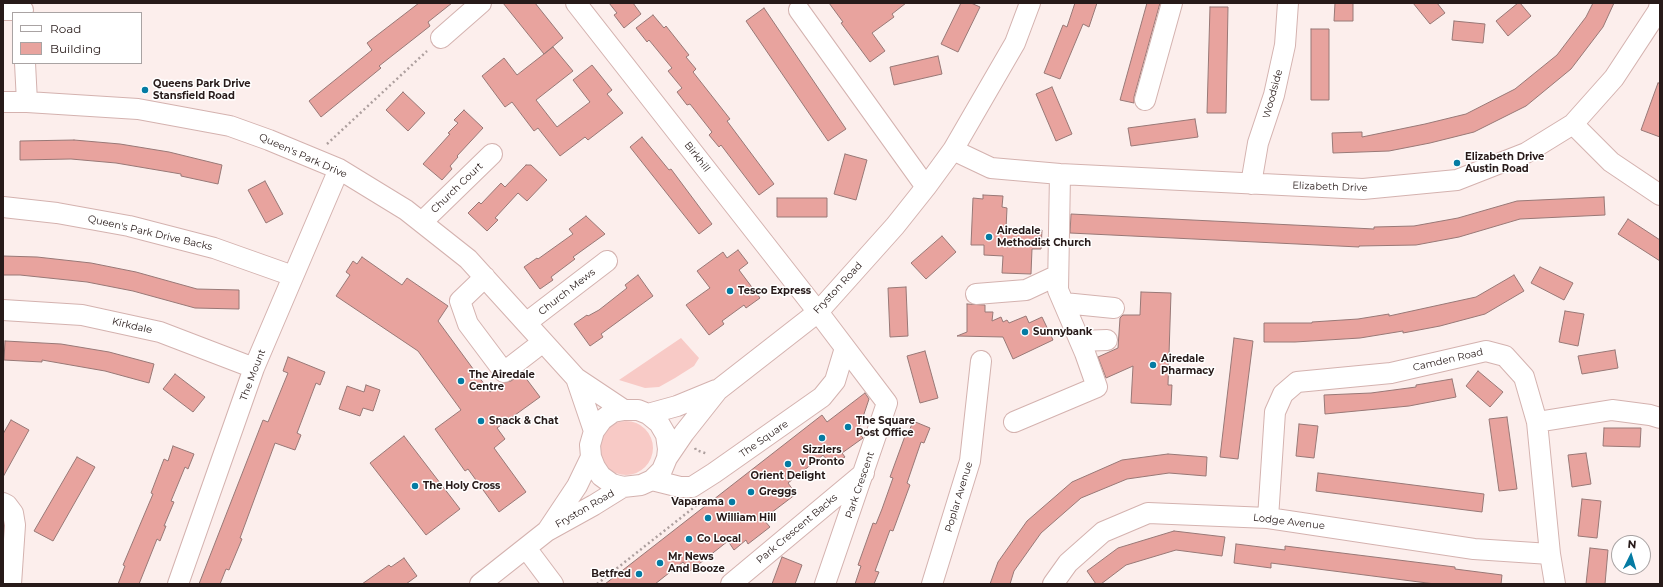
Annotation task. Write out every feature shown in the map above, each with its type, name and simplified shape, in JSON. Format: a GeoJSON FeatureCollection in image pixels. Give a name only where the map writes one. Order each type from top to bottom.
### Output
{"type":"FeatureCollection","features":[{"type":"Feature","properties":{"kind":"street"},"geometry":{"type":"LineString","coordinates":[[441,38],[481,3]]}},
{"type":"Feature","properties":{"kind":"street","name":"Birkhill"},"geometry":{"type":"LineString","coordinates":[[576,3],[818,312]]}},
{"type":"Feature","properties":{"kind":"street","name":"Fryston Road"},"geometry":{"type":"LineString","coordinates":[[718,390],[677,406],[648,414],[638,410],[624,410],[613,412],[602,420],[594,431],[590,445],[591,457],[601,476],[612,484],[623,487],[641,486],[652,480],[662,470],[667,458],[684,433],[718,390],[818,312],[895,226],[953,150],[1015,43],[1030,3]]}},
{"type":"Feature","properties":{"kind":"street"},"geometry":{"type":"LineString","coordinates":[[1145,100],[1172,3]]}},
{"type":"Feature","properties":{"kind":"street","name":"Woodside"},"geometry":{"type":"LineString","coordinates":[[1250,184],[1258,143],[1276,88],[1285,44],[1288,3]]}},
{"type":"Feature","properties":{"kind":"street","name":"Elizabeth Drive"},"geometry":{"type":"LineString","coordinates":[[953,150],[991,168],[1060,174],[1363,189],[1457,180],[1526,153],[1573,124],[1614,78],[1658,11],[1660,4]]}},
{"type":"Feature","properties":{"kind":"street"},"geometry":{"type":"LineString","coordinates":[[3,10],[23,9]]}},
{"type":"Feature","properties":{"kind":"street"},"geometry":{"type":"LineString","coordinates":[[799,10],[926,187]]}},
{"type":"Feature","properties":{"kind":"street"},"geometry":{"type":"LineString","coordinates":[[25,64],[27,102]]}},
{"type":"Feature","properties":{"kind":"street","name":"Queen's Park Drive"},"geometry":{"type":"LineString","coordinates":[[3,102],[27,102],[138,109],[230,126],[269,140],[339,169],[406,210],[468,259],[576,378],[624,410]]}},
{"type":"Feature","properties":{"kind":"street"},"geometry":{"type":"LineString","coordinates":[[1573,124],[1611,162],[1660,195]]}},
{"type":"Feature","properties":{"kind":"street","name":"Church Court"},"geometry":{"type":"LineString","coordinates":[[422,222],[492,154]]}},
{"type":"Feature","properties":{"kind":"street","name":"The Mount"},"geometry":{"type":"LineString","coordinates":[[178,584],[254,368],[339,169]]}},
{"type":"Feature","properties":{"kind":"street"},"geometry":{"type":"LineString","coordinates":[[1014,422],[1096,386],[1082,347],[1058,290],[1060,174]]}},
{"type":"Feature","properties":{"kind":"street","name":"Queen's Park Drive Backs"},"geometry":{"type":"LineString","coordinates":[[3,207],[57,213],[129,226],[214,248],[293,276]]}},
{"type":"Feature","properties":{"kind":"street","name":"Church Mews"},"geometry":{"type":"LineString","coordinates":[[526,324],[607,261]]}},
{"type":"Feature","properties":{"kind":"street"},"geometry":{"type":"LineString","coordinates":[[976,294],[1026,290],[1058,275]]}},
{"type":"Feature","properties":{"kind":"street"},"geometry":{"type":"LineString","coordinates":[[484,277],[460,301],[468,324],[504,372],[543,342]]}},
{"type":"Feature","properties":{"kind":"street"},"geometry":{"type":"LineString","coordinates":[[1064,303],[1114,308]]}},
{"type":"Feature","properties":{"kind":"street","name":"Kirkdale"},"geometry":{"type":"LineString","coordinates":[[3,310],[82,315],[160,332],[254,368]]}},
{"type":"Feature","properties":{"kind":"street","name":"Park Crescent"},"geometry":{"type":"LineString","coordinates":[[818,312],[887,404],[825,584]]}},
{"type":"Feature","properties":{"kind":"street"},"geometry":{"type":"LineString","coordinates":[[1082,347],[1107,340]]}},
{"type":"Feature","properties":{"kind":"street","name":"The Square"},"geometry":{"type":"LineString","coordinates":[[652,480],[680,487],[692,487],[714,473],[822,398],[835,381],[845,348]]}},
{"type":"Feature","properties":{"kind":"street","name":"Camden Road"},"geometry":{"type":"LineString","coordinates":[[1268,518],[1275,412],[1283,394],[1297,382],[1391,373],[1486,351],[1505,356],[1524,377],[1537,422],[1550,554],[1555,584]]}},
{"type":"Feature","properties":{"kind":"street","name":"Poplar Avenue"},"geometry":{"type":"LineString","coordinates":[[932,584],[970,461],[981,360]]}},
{"type":"Feature","properties":{"kind":"street","name":"Queen's Park Drive"},"geometry":{"type":"LineString","coordinates":[[576,378],[594,431]]}},
{"type":"Feature","properties":{"kind":"street"},"geometry":{"type":"LineString","coordinates":[[1537,422],[1612,410],[1650,415],[1660,418]]}},
{"type":"Feature","properties":{"kind":"street"},"geometry":{"type":"LineString","coordinates":[[648,414],[659,423],[666,435],[668,449],[667,458]]}},
{"type":"Feature","properties":{"kind":"street","name":"Fryston Road"},"geometry":{"type":"LineString","coordinates":[[547,531],[577,486],[591,457]]}},
{"type":"Feature","properties":{"kind":"street","name":"Park Crescent Backs"},"geometry":{"type":"LineString","coordinates":[[731,584],[864,473]]}},
{"type":"Feature","properties":{"kind":"street","name":"Fryston Road"},"geometry":{"type":"LineString","coordinates":[[480,584],[547,531],[623,487]]}},
{"type":"Feature","properties":{"kind":"street"},"geometry":{"type":"LineString","coordinates":[[3,503],[7,505],[13,513],[15,525],[11,584]]}},
{"type":"Feature","properties":{"kind":"street","name":"Lodge Avenue"},"geometry":{"type":"LineString","coordinates":[[1053,584],[1068,563],[1103,532],[1148,513],[1268,518],[1474,549],[1550,554]]}},
{"type":"Feature","properties":{"kind":"street"},"geometry":{"type":"LineString","coordinates":[[526,548],[553,584]]}},
{"type":"Feature","properties":{"kind":"path"},"geometry":{"type":"LineString","coordinates":[[312,158],[441,38]]}},
{"type":"Feature","properties":{"kind":"shaded area"},"geometry":{"type":"Polygon","coordinates":[[[681,338],[699,358],[694,366],[659,387],[645,388],[619,380],[681,338]]]}},
{"type":"Feature","properties":{"kind":"shaded area"},"geometry":{"type":"Polygon","coordinates":[[[626,421],[636,423],[645,429],[651,438],[653,448],[651,458],[645,467],[636,473],[626,475],[616,473],[607,467],[601,458],[599,448],[601,438],[607,429],[616,423],[626,421]]]}},
{"type":"Feature","properties":{"kind":"building"},"geometry":{"type":"Polygon","coordinates":[[[419,3],[452,3],[428,22],[430,26],[379,66],[381,68],[321,117],[309,101],[372,50],[367,43],[419,3]]]}},
{"type":"Feature","properties":{"kind":"building"},"geometry":{"type":"Polygon","coordinates":[[[503,3],[535,3],[563,38],[544,54],[503,3]]]}},
{"type":"Feature","properties":{"kind":"building"},"geometry":{"type":"Polygon","coordinates":[[[609,3],[633,3],[641,14],[624,28],[614,15],[617,13],[609,3]]]}},
{"type":"Feature","properties":{"kind":"building"},"geometry":{"type":"Polygon","coordinates":[[[829,3],[906,3],[892,14],[894,17],[872,33],[885,51],[870,62],[841,23],[843,22],[829,3]]]}},
{"type":"Feature","properties":{"kind":"building"},"geometry":{"type":"Polygon","coordinates":[[[961,3],[971,3],[980,7],[958,52],[941,44],[961,3]]]}},
{"type":"Feature","properties":{"kind":"building"},"geometry":{"type":"Polygon","coordinates":[[[1075,3],[1097,3],[1089,27],[1083,24],[1060,79],[1044,73],[1063,25],[1067,27],[1075,3]]]}},
{"type":"Feature","properties":{"kind":"building"},"geometry":{"type":"Polygon","coordinates":[[[1147,3],[1160,3],[1134,97],[1134,103],[1120,100],[1147,3]]]}},
{"type":"Feature","properties":{"kind":"building"},"geometry":{"type":"Polygon","coordinates":[[[1335,3],[1353,3],[1353,21],[1334,21],[1335,3]]]}},
{"type":"Feature","properties":{"kind":"building"},"geometry":{"type":"Polygon","coordinates":[[[1413,3],[1437,3],[1445,13],[1430,24],[1413,3]]]}},
{"type":"Feature","properties":{"kind":"building"},"geometry":{"type":"Polygon","coordinates":[[[1520,3],[1531,16],[1508,36],[1496,21],[1520,3]]]}},
{"type":"Feature","properties":{"kind":"building"},"geometry":{"type":"Polygon","coordinates":[[[1593,3],[1614,3],[1603,27],[1571,69],[1526,106],[1474,132],[1430,143],[1389,151],[1333,153],[1332,133],[1362,132],[1362,137],[1425,124],[1466,114],[1515,89],[1557,55],[1586,17],[1593,3]]]}},
{"type":"Feature","properties":{"kind":"building"},"geometry":{"type":"Polygon","coordinates":[[[1210,7],[1228,7],[1226,113],[1207,113],[1210,7]]]}},
{"type":"Feature","properties":{"kind":"building"},"geometry":{"type":"Polygon","coordinates":[[[764,8],[846,129],[828,141],[746,21],[764,8]]]}},
{"type":"Feature","properties":{"kind":"building"},"geometry":{"type":"Polygon","coordinates":[[[653,15],[664,28],[666,26],[689,55],[686,57],[696,69],[693,72],[730,119],[727,121],[774,184],[759,195],[721,145],[719,147],[709,135],[712,132],[690,104],[687,105],[677,92],[682,88],[668,71],[672,68],[649,40],[647,42],[636,28],[653,15]]]}},
{"type":"Feature","properties":{"kind":"building"},"geometry":{"type":"Polygon","coordinates":[[[1454,21],[1485,24],[1483,43],[1452,40],[1454,21]]]}},
{"type":"Feature","properties":{"kind":"building"},"geometry":{"type":"Polygon","coordinates":[[[1311,29],[1329,29],[1329,100],[1311,100],[1311,29]]]}},
{"type":"Feature","properties":{"kind":"building"},"geometry":{"type":"Polygon","coordinates":[[[553,47],[573,71],[536,100],[557,127],[590,102],[573,80],[592,65],[612,90],[607,94],[623,113],[588,140],[585,137],[560,156],[538,128],[534,131],[512,102],[505,107],[482,76],[504,58],[517,75],[553,47]]]}},
{"type":"Feature","properties":{"kind":"building"},"geometry":{"type":"Polygon","coordinates":[[[938,56],[942,74],[894,85],[890,67],[938,56]]]}},
{"type":"Feature","properties":{"kind":"building"},"geometry":{"type":"Polygon","coordinates":[[[1658,83],[1660,83],[1660,137],[1641,130],[1658,83]]]}},
{"type":"Feature","properties":{"kind":"building"},"geometry":{"type":"Polygon","coordinates":[[[1052,87],[1072,134],[1056,141],[1036,94],[1052,87]]]}},
{"type":"Feature","properties":{"kind":"building"},"geometry":{"type":"Polygon","coordinates":[[[403,92],[425,113],[408,131],[386,110],[403,92]]]}},
{"type":"Feature","properties":{"kind":"building"},"geometry":{"type":"Polygon","coordinates":[[[464,110],[483,128],[457,156],[458,157],[450,166],[452,169],[442,180],[423,164],[450,134],[448,133],[458,123],[454,120],[464,110]]]}},
{"type":"Feature","properties":{"kind":"building"},"geometry":{"type":"Polygon","coordinates":[[[1195,119],[1198,137],[1131,146],[1128,128],[1195,119]]]}},
{"type":"Feature","properties":{"kind":"building"},"geometry":{"type":"Polygon","coordinates":[[[642,137],[669,170],[671,169],[712,224],[699,234],[630,147],[642,137]]]}},
{"type":"Feature","properties":{"kind":"building"},"geometry":{"type":"Polygon","coordinates":[[[74,140],[120,144],[169,152],[222,165],[218,184],[181,176],[181,174],[116,163],[71,159],[20,160],[20,141],[74,140]]]}},
{"type":"Feature","properties":{"kind":"building"},"geometry":{"type":"Polygon","coordinates":[[[845,154],[867,160],[856,200],[834,194],[845,154]]]}},
{"type":"Feature","properties":{"kind":"building"},"geometry":{"type":"Polygon","coordinates":[[[526,165],[531,165],[547,180],[527,201],[518,193],[495,218],[498,220],[487,231],[468,213],[479,202],[481,204],[501,183],[505,187],[526,165]]]}},
{"type":"Feature","properties":{"kind":"building"},"geometry":{"type":"Polygon","coordinates":[[[265,181],[283,214],[266,223],[248,190],[265,181]]]}},
{"type":"Feature","properties":{"kind":"building","name":"Airedale Methodist Church"},"geometry":{"type":"Polygon","coordinates":[[[983,195],[1003,196],[1002,207],[1007,208],[1006,228],[1042,230],[1041,249],[1032,249],[1031,274],[1002,273],[1003,256],[984,255],[984,245],[971,245],[973,198],[983,199],[983,195]]]}},
{"type":"Feature","properties":{"kind":"building"},"geometry":{"type":"Polygon","coordinates":[[[1604,197],[1605,215],[1520,219],[1459,237],[1416,245],[1359,247],[1070,233],[1071,214],[1374,229],[1374,227],[1414,226],[1458,218],[1517,201],[1604,197]]]}},
{"type":"Feature","properties":{"kind":"building"},"geometry":{"type":"Polygon","coordinates":[[[777,198],[827,198],[827,217],[777,217],[777,198]]]}},
{"type":"Feature","properties":{"kind":"building"},"geometry":{"type":"Polygon","coordinates":[[[586,216],[605,234],[573,257],[575,259],[551,277],[553,280],[540,289],[524,267],[573,234],[569,229],[586,216]]]}},
{"type":"Feature","properties":{"kind":"building"},"geometry":{"type":"Polygon","coordinates":[[[1628,219],[1660,240],[1660,261],[1618,234],[1628,219]]]}},
{"type":"Feature","properties":{"kind":"building"},"geometry":{"type":"Polygon","coordinates":[[[942,236],[956,252],[926,279],[911,263],[942,236]]]}},
{"type":"Feature","properties":{"kind":"building","name":"Tesco Express"},"geometry":{"type":"Polygon","coordinates":[[[738,250],[748,263],[739,270],[760,298],[746,308],[744,305],[722,321],[724,324],[709,335],[686,305],[710,288],[697,271],[723,252],[727,258],[738,250]]]}},
{"type":"Feature","properties":{"kind":"building"},"geometry":{"type":"Polygon","coordinates":[[[3,256],[37,257],[91,263],[136,272],[197,289],[239,290],[239,309],[195,308],[133,291],[87,282],[20,275],[3,275],[3,256]]]}},
{"type":"Feature","properties":{"kind":"building","name":"The Airedale Centre"},"geometry":{"type":"Polygon","coordinates":[[[362,257],[402,285],[407,278],[448,306],[438,321],[490,392],[502,383],[511,381],[522,373],[540,397],[497,428],[505,439],[494,448],[526,492],[499,512],[468,469],[465,471],[435,429],[461,410],[418,351],[336,296],[350,275],[346,272],[353,261],[357,264],[362,257]]]}},
{"type":"Feature","properties":{"kind":"building"},"geometry":{"type":"Polygon","coordinates":[[[1540,267],[1573,283],[1564,300],[1531,283],[1540,267]]]}},
{"type":"Feature","properties":{"kind":"building"},"geometry":{"type":"Polygon","coordinates":[[[638,275],[653,296],[601,334],[603,337],[590,346],[574,324],[587,315],[588,316],[599,310],[627,288],[625,285],[638,275]]]}},
{"type":"Feature","properties":{"kind":"building"},"geometry":{"type":"Polygon","coordinates":[[[1514,275],[1524,291],[1485,314],[1440,326],[1403,333],[1403,331],[1360,338],[1295,342],[1264,342],[1264,323],[1312,323],[1358,319],[1389,314],[1389,316],[1476,297],[1514,275]]]}},
{"type":"Feature","properties":{"kind":"building"},"geometry":{"type":"Polygon","coordinates":[[[906,287],[908,336],[890,337],[888,288],[906,287]]]}},
{"type":"Feature","properties":{"kind":"building","name":"Airedale Pharmacy"},"geometry":{"type":"Polygon","coordinates":[[[1141,292],[1171,293],[1168,385],[1172,385],[1171,405],[1131,403],[1133,366],[1106,378],[1098,357],[1118,348],[1120,318],[1123,315],[1140,315],[1141,292]]]}},
{"type":"Feature","properties":{"kind":"building"},"geometry":{"type":"Polygon","coordinates":[[[967,304],[985,305],[985,312],[993,312],[992,321],[1001,317],[1003,322],[1007,320],[1009,323],[1026,316],[1029,323],[1042,317],[1053,340],[1013,359],[1003,337],[957,336],[967,332],[967,304]]]}},
{"type":"Feature","properties":{"kind":"building"},"geometry":{"type":"Polygon","coordinates":[[[1565,311],[1584,314],[1578,346],[1559,342],[1565,311]]]}},
{"type":"Feature","properties":{"kind":"building"},"geometry":{"type":"Polygon","coordinates":[[[1234,338],[1253,341],[1238,459],[1220,457],[1234,338]]]}},
{"type":"Feature","properties":{"kind":"building"},"geometry":{"type":"Polygon","coordinates":[[[5,341],[61,344],[109,352],[154,364],[149,383],[105,371],[42,360],[42,362],[4,360],[5,341]]]}},
{"type":"Feature","properties":{"kind":"building"},"geometry":{"type":"Polygon","coordinates":[[[1615,350],[1618,368],[1582,374],[1578,356],[1615,350]]]}},
{"type":"Feature","properties":{"kind":"building"},"geometry":{"type":"Polygon","coordinates":[[[925,351],[938,398],[920,403],[907,356],[925,351]]]}},
{"type":"Feature","properties":{"kind":"building"},"geometry":{"type":"Polygon","coordinates":[[[288,357],[325,372],[320,385],[316,383],[297,433],[301,435],[295,450],[275,443],[240,538],[242,539],[229,570],[226,569],[220,584],[199,584],[263,420],[268,422],[288,373],[283,371],[288,357]]]}},
{"type":"Feature","properties":{"kind":"building"},"geometry":{"type":"Polygon","coordinates":[[[1478,371],[1503,392],[1490,407],[1466,386],[1478,371]]]}},
{"type":"Feature","properties":{"kind":"building"},"geometry":{"type":"Polygon","coordinates":[[[175,374],[205,397],[193,412],[163,389],[175,374]]]}},
{"type":"Feature","properties":{"kind":"building"},"geometry":{"type":"Polygon","coordinates":[[[1452,379],[1456,397],[1409,406],[1325,414],[1324,395],[1371,393],[1416,387],[1416,385],[1452,379]]]}},
{"type":"Feature","properties":{"kind":"building"},"geometry":{"type":"Polygon","coordinates":[[[366,385],[380,390],[373,411],[363,408],[360,416],[339,409],[347,386],[364,392],[366,385]]]}},
{"type":"Feature","properties":{"kind":"building"},"geometry":{"type":"Polygon","coordinates":[[[865,393],[869,399],[858,432],[863,438],[842,453],[845,457],[832,466],[823,455],[788,483],[796,494],[763,519],[770,527],[748,544],[746,540],[734,550],[728,541],[690,571],[683,562],[655,584],[605,584],[822,415],[827,422],[865,393]]]}},
{"type":"Feature","properties":{"kind":"building"},"geometry":{"type":"Polygon","coordinates":[[[1507,417],[1517,489],[1499,491],[1489,419],[1507,417]]]}},
{"type":"Feature","properties":{"kind":"building"},"geometry":{"type":"Polygon","coordinates":[[[11,420],[29,430],[3,477],[3,434],[11,420]]]}},
{"type":"Feature","properties":{"kind":"building"},"geometry":{"type":"Polygon","coordinates":[[[913,421],[930,428],[924,443],[921,442],[907,483],[910,485],[893,531],[890,530],[875,571],[879,572],[874,584],[855,584],[861,566],[858,565],[873,523],[876,524],[882,509],[893,478],[890,477],[905,436],[907,437],[913,421]]]}},
{"type":"Feature","properties":{"kind":"building"},"geometry":{"type":"Polygon","coordinates":[[[1299,424],[1318,426],[1314,458],[1296,456],[1299,424]]]}},
{"type":"Feature","properties":{"kind":"building"},"geometry":{"type":"Polygon","coordinates":[[[1604,428],[1641,428],[1640,447],[1603,446],[1604,428]]]}},
{"type":"Feature","properties":{"kind":"building","name":"The Holy Cross"},"geometry":{"type":"Polygon","coordinates":[[[404,436],[460,509],[426,535],[370,463],[404,436]]]}},
{"type":"Feature","properties":{"kind":"building"},"geometry":{"type":"Polygon","coordinates":[[[173,446],[194,454],[188,469],[185,467],[171,501],[174,502],[164,526],[166,526],[160,541],[157,539],[139,584],[118,584],[125,566],[123,565],[153,494],[151,493],[164,459],[168,461],[173,446]]]}},
{"type":"Feature","properties":{"kind":"building"},"geometry":{"type":"Polygon","coordinates":[[[1586,453],[1591,484],[1572,487],[1568,455],[1586,453]]]}},
{"type":"Feature","properties":{"kind":"building"},"geometry":{"type":"Polygon","coordinates":[[[1168,454],[1207,457],[1206,476],[1169,473],[1127,479],[1081,498],[1041,533],[1014,571],[1010,584],[990,584],[998,562],[1027,521],[1072,482],[1122,460],[1168,454]]]}},
{"type":"Feature","properties":{"kind":"building"},"geometry":{"type":"Polygon","coordinates":[[[77,457],[95,467],[53,541],[34,531],[77,457]]]}},
{"type":"Feature","properties":{"kind":"building"},"geometry":{"type":"Polygon","coordinates":[[[1318,473],[1484,494],[1482,512],[1316,491],[1318,473]]]}},
{"type":"Feature","properties":{"kind":"building"},"geometry":{"type":"Polygon","coordinates":[[[1582,499],[1601,501],[1597,538],[1578,536],[1582,499]]]}},
{"type":"Feature","properties":{"kind":"building"},"geometry":{"type":"Polygon","coordinates":[[[1174,531],[1225,537],[1222,556],[1176,550],[1126,565],[1101,584],[1096,584],[1087,571],[1118,548],[1174,531]]]}},
{"type":"Feature","properties":{"kind":"building"},"geometry":{"type":"Polygon","coordinates":[[[1236,544],[1285,550],[1285,546],[1455,567],[1455,569],[1502,575],[1501,584],[1435,584],[1271,563],[1271,568],[1234,563],[1236,544]]]}},
{"type":"Feature","properties":{"kind":"building"},"geometry":{"type":"Polygon","coordinates":[[[1590,548],[1608,550],[1605,584],[1586,584],[1590,548]]]}},
{"type":"Feature","properties":{"kind":"building"},"geometry":{"type":"Polygon","coordinates":[[[782,557],[802,565],[795,584],[772,584],[782,557]]]}},
{"type":"Feature","properties":{"kind":"building"},"geometry":{"type":"Polygon","coordinates":[[[404,558],[417,576],[406,584],[362,584],[389,565],[391,567],[404,558]]]}},
{"type":"Feature","properties":{"kind":"place","name":"Queens Park Drive Stansfield Road"},"geometry":{"type":"Point","coordinates":[145,90]}},
{"type":"Feature","properties":{"kind":"place","name":"Elizabeth Drive Austin Road"},"geometry":{"type":"Point","coordinates":[1457,163]}},
{"type":"Feature","properties":{"kind":"place","name":"Airedale Methodist Church"},"geometry":{"type":"Point","coordinates":[989,237]}},
{"type":"Feature","properties":{"kind":"place","name":"Tesco Express"},"geometry":{"type":"Point","coordinates":[730,291]}},
{"type":"Feature","properties":{"kind":"place","name":"Sunnybank"},"geometry":{"type":"Point","coordinates":[1025,332]}},
{"type":"Feature","properties":{"kind":"place","name":"Airedale Pharmacy"},"geometry":{"type":"Point","coordinates":[1153,365]}},
{"type":"Feature","properties":{"kind":"place","name":"The Airedale Centre"},"geometry":{"type":"Point","coordinates":[461,381]}},
{"type":"Feature","properties":{"kind":"place","name":"Snack & Chat"},"geometry":{"type":"Point","coordinates":[481,421]}},
{"type":"Feature","properties":{"kind":"place","name":"The Square Post Office"},"geometry":{"type":"Point","coordinates":[848,427]}},
{"type":"Feature","properties":{"kind":"place","name":"Sizzlers v Pronto"},"geometry":{"type":"Point","coordinates":[822,438]}},
{"type":"Feature","properties":{"kind":"place","name":"Orient Delight"},"geometry":{"type":"Point","coordinates":[788,464]}},
{"type":"Feature","properties":{"kind":"place","name":"The Holy Cross"},"geometry":{"type":"Point","coordinates":[415,486]}},
{"type":"Feature","properties":{"kind":"place","name":"Greggs"},"geometry":{"type":"Point","coordinates":[751,492]}},
{"type":"Feature","properties":{"kind":"place","name":"Vaparama"},"geometry":{"type":"Point","coordinates":[732,502]}},
{"type":"Feature","properties":{"kind":"place","name":"William Hill"},"geometry":{"type":"Point","coordinates":[708,518]}},
{"type":"Feature","properties":{"kind":"place","name":"Co Local"},"geometry":{"type":"Point","coordinates":[689,539]}},
{"type":"Feature","properties":{"kind":"place","name":"Mr News And Booze"},"geometry":{"type":"Point","coordinates":[660,563]}},
{"type":"Feature","properties":{"kind":"place","name":"Betfred"},"geometry":{"type":"Point","coordinates":[639,574]}}]}
